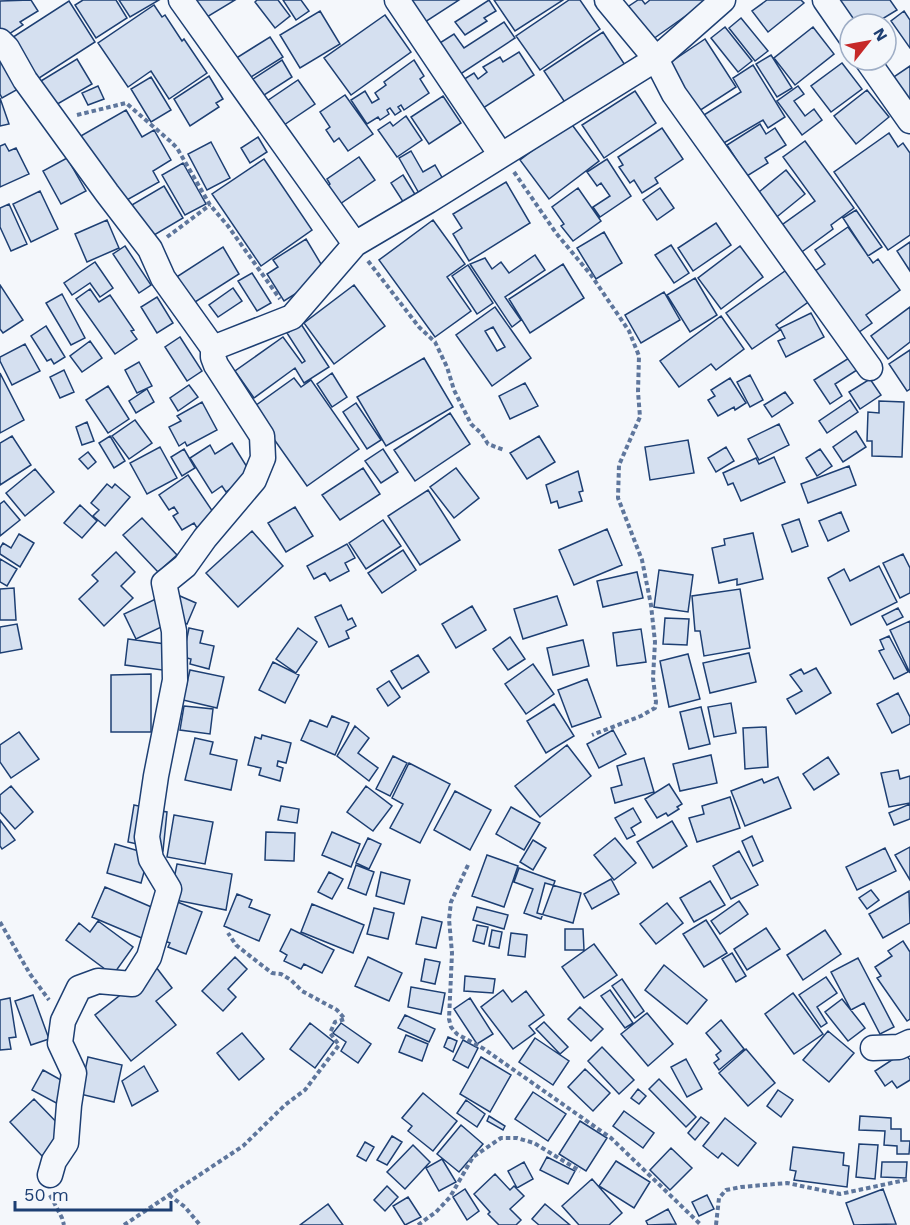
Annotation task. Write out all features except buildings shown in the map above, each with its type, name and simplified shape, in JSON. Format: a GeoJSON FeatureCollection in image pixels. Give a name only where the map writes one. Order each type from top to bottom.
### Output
{"type":"FeatureCollection","features":[{"type":"Feature","properties":{"kind":"street"},"geometry":{"type":"LineString","coordinates":[[181,0],[355,244]]}},
{"type":"Feature","properties":{"kind":"street"},"geometry":{"type":"LineString","coordinates":[[397,0],[501,155]]}},
{"type":"Feature","properties":{"kind":"street"},"geometry":{"type":"LineString","coordinates":[[606,0],[656,59],[674,94],[870,368]]}},
{"type":"Feature","properties":{"kind":"street"},"geometry":{"type":"LineString","coordinates":[[213,348],[292,317],[355,244],[656,59],[723,0]]}},
{"type":"Feature","properties":{"kind":"street"},"geometry":{"type":"LineString","coordinates":[[825,0],[838,19]]}},
{"type":"Feature","properties":{"kind":"street"},"geometry":{"type":"LineString","coordinates":[[0,41],[86,165],[150,249],[163,278],[213,348],[216,364],[262,436],[263,458],[254,480],[205,538],[185,566],[164,583],[174,631],[175,680],[156,776],[147,837],[151,859],[169,889],[149,957],[132,984],[98,981],[79,988],[63,1021],[60,1043],[74,1072],[66,1143],[54,1161],[50,1175]]}},
{"type":"Feature","properties":{"kind":"street"},"geometry":{"type":"LineString","coordinates":[[875,72],[910,121]]}},
{"type":"Feature","properties":{"kind":"street"},"geometry":{"type":"LineString","coordinates":[[873,1048],[899,1047],[910,1042]]}},
{"type":"Feature","properties":{"kind":"path"},"geometry":{"type":"LineString","coordinates":[[69,115],[87,114],[126,103],[177,148],[210,205],[228,226],[292,317]]}},
{"type":"Feature","properties":{"kind":"path"},"geometry":{"type":"LineString","coordinates":[[501,155],[556,233],[591,275],[629,331],[639,356],[640,417],[619,465],[618,498],[642,560],[651,605],[655,642],[653,678],[656,702],[654,708],[641,716],[592,735]]}},
{"type":"Feature","properties":{"kind":"path"},"geometry":{"type":"LineString","coordinates":[[150,249],[210,205]]}},
{"type":"Feature","properties":{"kind":"path"},"geometry":{"type":"LineString","coordinates":[[355,244],[419,327],[435,342],[447,367],[454,390],[471,424],[488,444],[504,450]]}},
{"type":"Feature","properties":{"kind":"path"},"geometry":{"type":"LineString","coordinates":[[468,865],[451,902],[449,919],[452,953],[449,1019],[451,1027],[457,1034],[484,1049],[611,1138],[701,1225]]}},
{"type":"Feature","properties":{"kind":"path"},"geometry":{"type":"LineString","coordinates":[[0,922],[30,974],[63,1021]]}},
{"type":"Feature","properties":{"kind":"path"},"geometry":{"type":"LineString","coordinates":[[124,1225],[243,1146],[285,1105],[305,1090],[339,1045],[330,1033],[335,1022],[345,1019],[337,1010],[302,991],[281,974],[272,973],[243,952],[228,933]]}},
{"type":"Feature","properties":{"kind":"path"},"geometry":{"type":"LineString","coordinates":[[418,1225],[436,1212],[450,1197],[472,1157],[501,1138],[517,1138],[534,1143],[580,1171]]}},
{"type":"Feature","properties":{"kind":"path"},"geometry":{"type":"LineString","coordinates":[[50,1175],[43,1183],[64,1225]]}},
{"type":"Feature","properties":{"kind":"path"},"geometry":{"type":"LineString","coordinates":[[716,1225],[719,1198],[726,1190],[787,1183],[840,1194],[910,1179]]}},
{"type":"Feature","properties":{"kind":"path"},"geometry":{"type":"LineString","coordinates":[[169,1195],[185,1207],[200,1225]]}}]}
